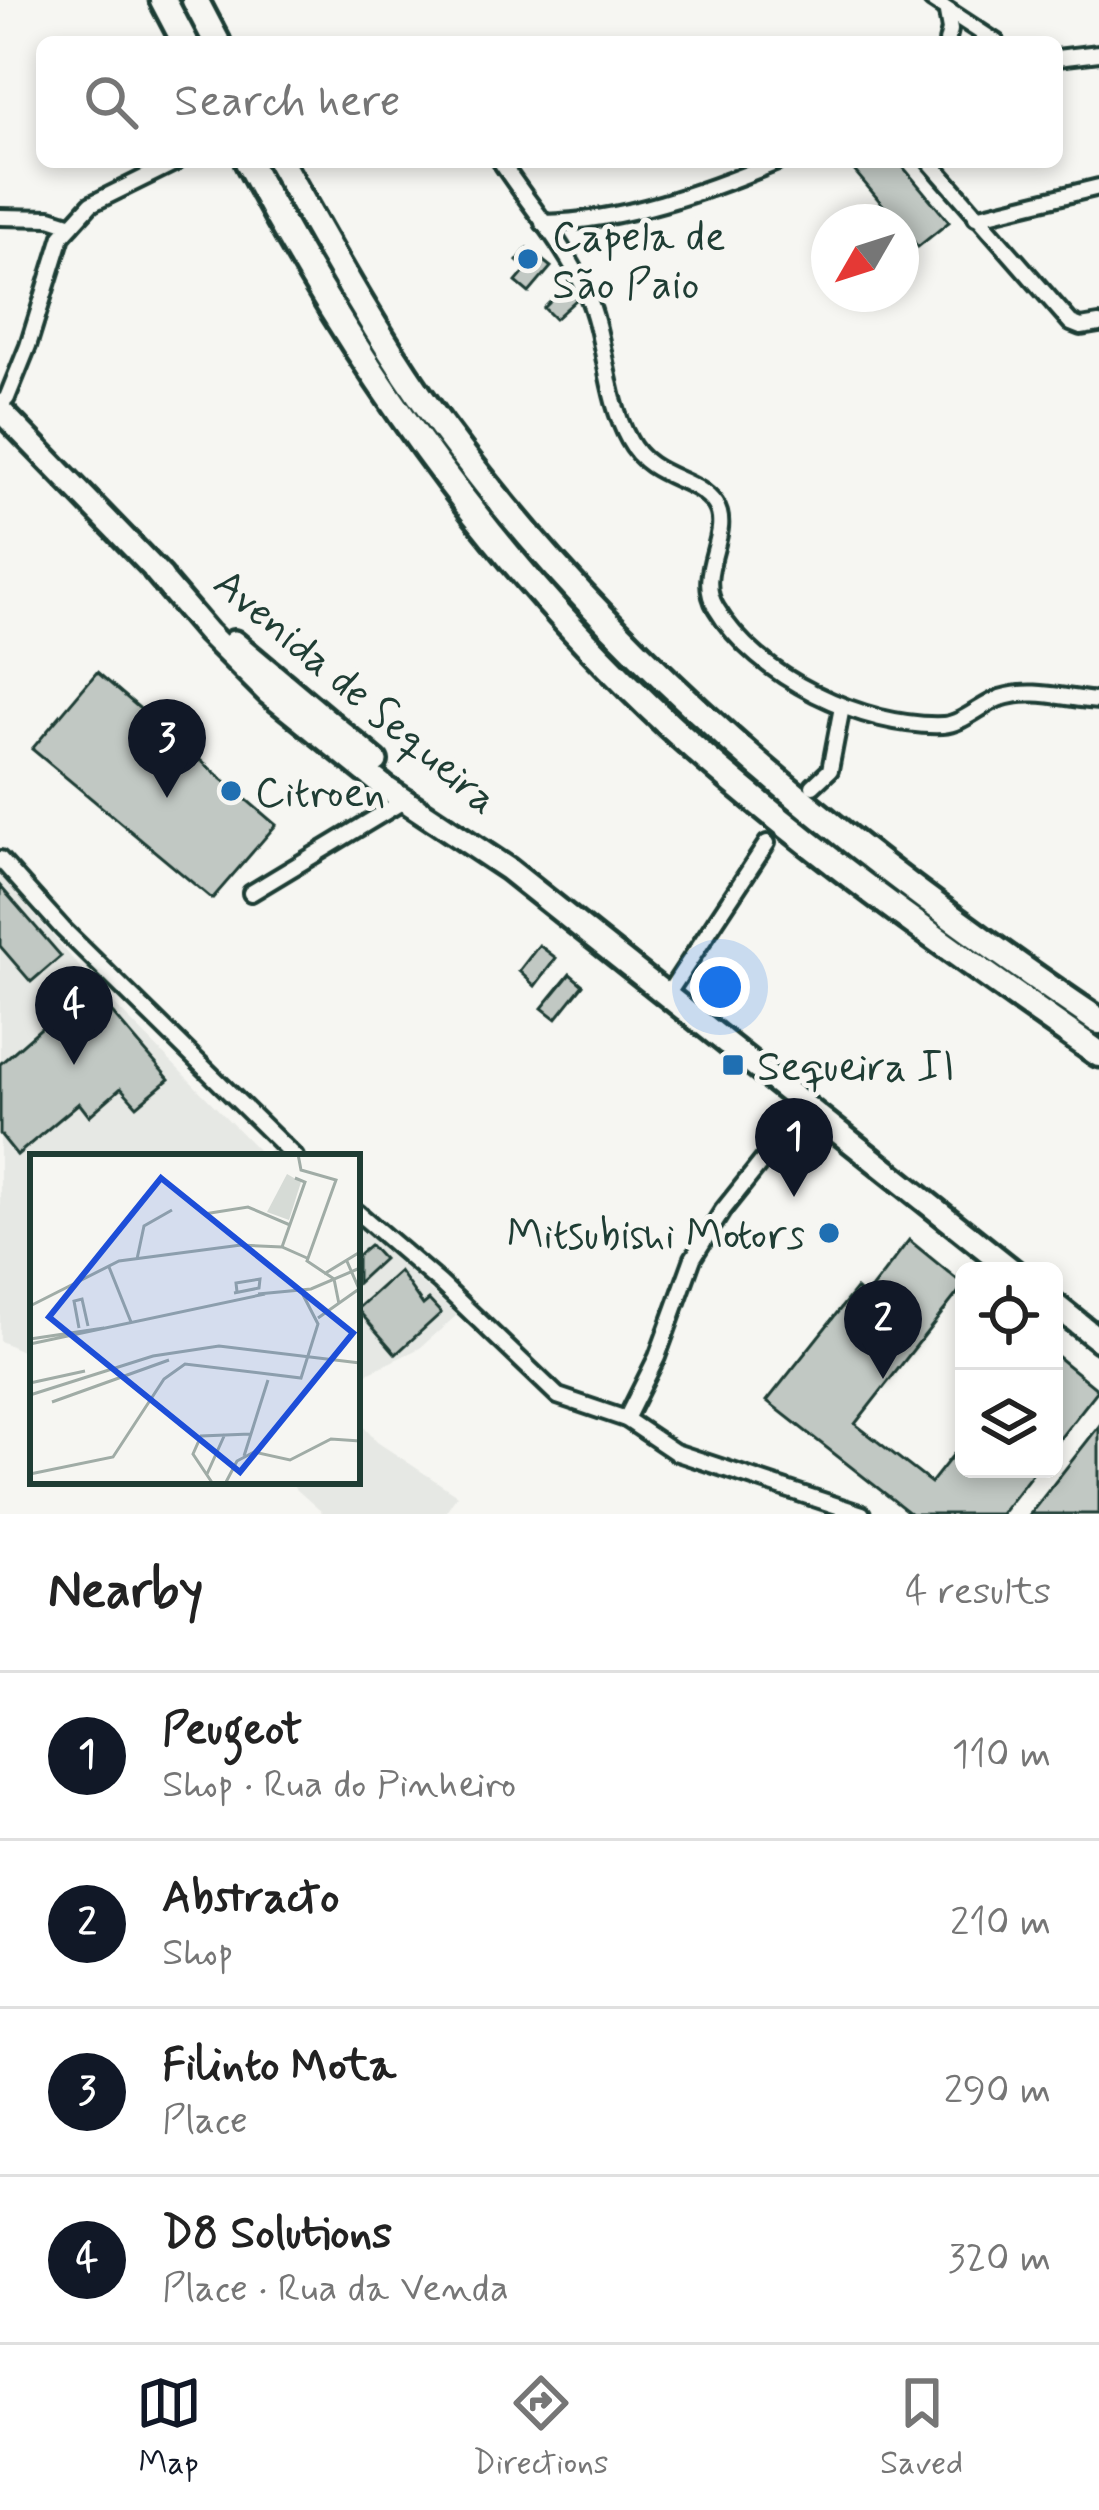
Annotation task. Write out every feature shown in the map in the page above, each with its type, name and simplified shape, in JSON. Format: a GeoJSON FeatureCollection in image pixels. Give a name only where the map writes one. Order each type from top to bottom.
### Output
{"type":"FeatureCollection","features":[{"type":"Feature","properties":{"kind":"highway"},"geometry":{"type":"LineString","coordinates":[[163,0],[182,36]]}},
{"type":"Feature","properties":{"kind":"highway"},"geometry":{"type":"LineString","coordinates":[[195,0],[214,36]]}},
{"type":"Feature","properties":{"kind":"highway"},"geometry":{"type":"LineString","coordinates":[[251,168],[339,324],[395,407],[556,609],[669,725],[766,810],[863,886],[1099,1054]]}},
{"type":"Feature","properties":{"kind":"highway"},"geometry":{"type":"LineString","coordinates":[[283,168],[364,309],[422,397],[578,592],[681,697],[780,786],[883,867],[1099,1021]]}},
{"type":"Feature","properties":{"kind":"main road","name":"Avenida de Sequeira"},"geometry":{"type":"LineString","coordinates":[[0,407],[268,693],[404,800],[508,869]]}},
{"type":"Feature","properties":{"kind":"main road","name":"Avenida de Sequeira"},"geometry":{"type":"LineString","coordinates":[[155,571],[508,869],[1002,1262]]}},
{"type":"Feature","properties":{"kind":"main road"},"geometry":{"type":"LineString","coordinates":[[1063,1311],[1099,1340]]}},
{"type":"Feature","properties":{"kind":"street"},"geometry":{"type":"LineString","coordinates":[[932,0],[986,36]]}},
{"type":"Feature","properties":{"kind":"street"},"geometry":{"type":"LineString","coordinates":[[947,13],[948,36]]}},
{"type":"Feature","properties":{"kind":"street"},"geometry":{"type":"LineString","coordinates":[[1063,57],[1099,53]]}},
{"type":"Feature","properties":{"kind":"street"},"geometry":{"type":"LineString","coordinates":[[0,407],[28,346],[62,236],[91,204],[164,168]]}},
{"type":"Feature","properties":{"kind":"street"},"geometry":{"type":"LineString","coordinates":[[506,168],[587,295],[617,413],[630,443],[650,468],[713,501],[719,514],[718,534],[706,587],[718,612],[757,653],[795,683],[842,707],[908,722],[948,725],[999,699],[1027,692],[1099,701]]}},
{"type":"Feature","properties":{"kind":"street"},"geometry":{"type":"LineString","coordinates":[[543,223],[586,222],[682,198],[762,168]]}},
{"type":"Feature","properties":{"kind":"street"},"geometry":{"type":"LineString","coordinates":[[935,168],[1071,323],[1082,327],[1099,324]]}},
{"type":"Feature","properties":{"kind":"street"},"geometry":{"type":"LineString","coordinates":[[976,217],[1099,187]]}},
{"type":"Feature","properties":{"kind":"street"},"geometry":{"type":"LineString","coordinates":[[0,217],[50,218],[72,225]]}},
{"type":"Feature","properties":{"kind":"street"},"geometry":{"type":"LineString","coordinates":[[813,786],[830,770],[842,707]]}},
{"type":"Feature","properties":{"kind":"street"},"geometry":{"type":"LineString","coordinates":[[251,893],[404,800]]}},
{"type":"Feature","properties":{"kind":"street"},"geometry":{"type":"LineString","coordinates":[[667,995],[767,843]]}},
{"type":"Feature","properties":{"kind":"street"},"geometry":{"type":"LineString","coordinates":[[0,859],[63,929],[292,1154]]}},
{"type":"Feature","properties":{"kind":"street"},"geometry":{"type":"LineString","coordinates":[[626,1419],[657,1357],[693,1258],[723,1210],[807,1105]]}},
{"type":"Feature","properties":{"kind":"street"},"geometry":{"type":"LineString","coordinates":[[360,1215],[559,1396],[626,1419],[675,1452],[862,1514]]}},
{"type":"Feature","properties":{"kind":"shaded area"},"geometry":{"type":"Polygon","coordinates":[[[0,875],[96,986],[262,1154],[30,1154],[30,1355],[0,1341],[0,875]]]}},
{"type":"Feature","properties":{"kind":"shaded area"},"geometry":{"type":"Polygon","coordinates":[[[360,1228],[457,1315],[420,1348],[360,1377],[360,1228]]]}},
{"type":"Feature","properties":{"kind":"shaded area"},"geometry":{"type":"Polygon","coordinates":[[[360,1422],[377,1442],[457,1495],[444,1514],[324,1514],[290,1484],[360,1484],[360,1422]]]}},
{"type":"Feature","properties":{"kind":"building"},"geometry":{"type":"Polygon","coordinates":[[[852,168],[904,168],[949,222],[919,246],[919,204],[882,204],[852,168]]]}},
{"type":"Feature","properties":{"kind":"building"},"geometry":{"type":"Polygon","coordinates":[[[527,248],[551,267],[529,293],[516,282],[527,269],[517,261],[527,248]]]}},
{"type":"Feature","properties":{"kind":"building"},"geometry":{"type":"Polygon","coordinates":[[[569,283],[577,299],[555,319],[544,308],[569,283]]]}},
{"type":"Feature","properties":{"kind":"building"},"geometry":{"type":"Polygon","coordinates":[[[97,672],[276,825],[212,899],[32,749],[97,672]]]}},
{"type":"Feature","properties":{"kind":"building"},"geometry":{"type":"Polygon","coordinates":[[[0,886],[61,956],[31,982],[0,946],[0,886]]]}},
{"type":"Feature","properties":{"kind":"building"},"geometry":{"type":"Polygon","coordinates":[[[539,945],[556,958],[535,986],[519,971],[539,945]]]}},
{"type":"Feature","properties":{"kind":"building"},"geometry":{"type":"Polygon","coordinates":[[[570,974],[583,985],[556,1019],[542,1008],[570,974]]]}},
{"type":"Feature","properties":{"kind":"building"},"geometry":{"type":"Polygon","coordinates":[[[89,986],[169,1079],[137,1106],[121,1088],[89,1116],[79,1103],[17,1155],[0,1134],[0,1064],[89,986]]]}},
{"type":"Feature","properties":{"kind":"building"},"geometry":{"type":"Polygon","coordinates":[[[909,1240],[955,1278],[955,1296],[855,1424],[931,1483],[955,1452],[955,1478],[1029,1478],[1001,1514],[911,1514],[767,1401],[856,1289],[865,1297],[909,1240]]]}},
{"type":"Feature","properties":{"kind":"building"},"geometry":{"type":"Polygon","coordinates":[[[370,1245],[383,1259],[360,1280],[360,1253],[370,1245]]]}},
{"type":"Feature","properties":{"kind":"building"},"geometry":{"type":"Polygon","coordinates":[[[399,1271],[423,1305],[429,1300],[441,1313],[396,1354],[360,1312],[360,1306],[399,1271]]]}},
{"type":"Feature","properties":{"kind":"building"},"geometry":{"type":"Polygon","coordinates":[[[1063,1361],[1098,1390],[1063,1435],[1063,1361]]]}},
{"type":"Feature","properties":{"kind":"building"},"geometry":{"type":"Polygon","coordinates":[[[1099,1426],[1099,1514],[1030,1514],[1063,1478],[1099,1426]]]}},
{"type":"Feature","properties":{"kind":"place","name":"Capela de São Paio"},"geometry":{"type":"Point","coordinates":[528,259]}},
{"type":"Feature","properties":{"kind":"place","name":"Citroen"},"geometry":{"type":"Point","coordinates":[231,791]}},
{"type":"Feature","properties":{"kind":"place","name":"Filinto Mota"},"geometry":{"type":"Point","coordinates":[167,798]}},
{"type":"Feature","properties":{"kind":"place","name":"D8 Solutions"},"geometry":{"type":"Point","coordinates":[74,1065]}},
{"type":"Feature","properties":{"kind":"place","name":"Sequeira II"},"geometry":{"type":"Point","coordinates":[733,1065]}},
{"type":"Feature","properties":{"kind":"place","name":"Peugeot"},"geometry":{"type":"Point","coordinates":[794,1197]}},
{"type":"Feature","properties":{"kind":"place","name":"Mitsubishi Motors"},"geometry":{"type":"Point","coordinates":[829,1233]}},
{"type":"Feature","properties":{"kind":"place","name":"Abstracto"},"geometry":{"type":"Point","coordinates":[883,1379]}}]}
